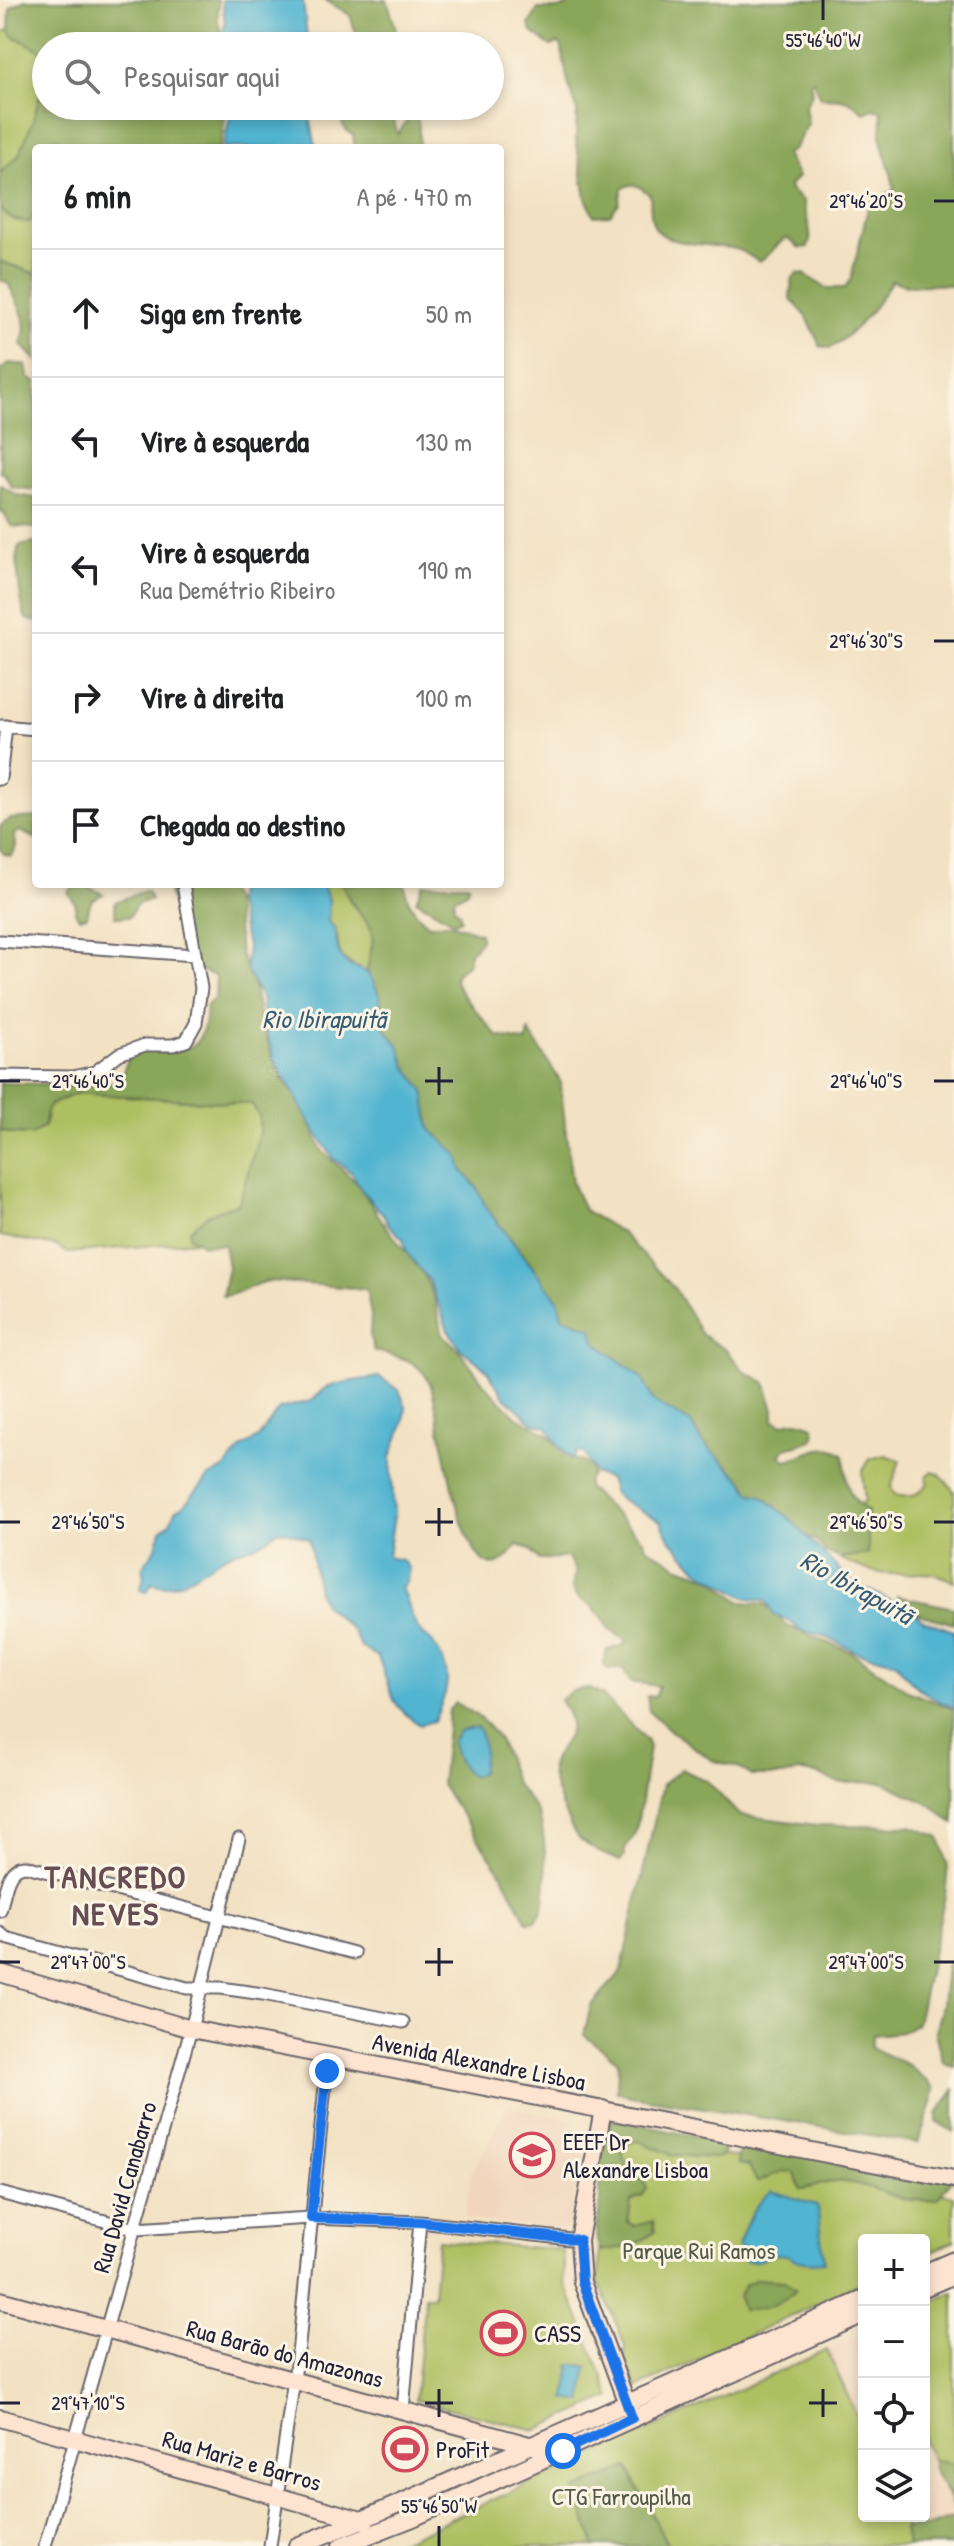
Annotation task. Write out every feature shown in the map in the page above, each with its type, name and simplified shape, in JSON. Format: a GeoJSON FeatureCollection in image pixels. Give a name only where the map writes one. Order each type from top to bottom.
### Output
{"type":"FeatureCollection","features":[{"type":"Feature","properties":{"kind":"street"},"geometry":{"type":"LineString","coordinates":[[0,779],[3,726],[32,729]]}},
{"type":"Feature","properties":{"kind":"street"},"geometry":{"type":"LineString","coordinates":[[0,1076],[73,1077],[95,1072],[119,1054],[145,1045],[173,1045],[186,1041],[193,1031],[200,1008],[201,988],[184,888]]}},
{"type":"Feature","properties":{"kind":"street"},"geometry":{"type":"LineString","coordinates":[[0,941],[194,955]]}},
{"type":"Feature","properties":{"kind":"street","name":"Rua David Canabarro"},"geometry":{"type":"LineString","coordinates":[[45,2546],[191,2029],[239,1839]]}},
{"type":"Feature","properties":{"kind":"street"},"geometry":{"type":"LineString","coordinates":[[0,1911],[13,1871],[19,1866],[26,1866],[354,1953]]}},
{"type":"Feature","properties":{"kind":"street"},"geometry":{"type":"LineString","coordinates":[[3,1936],[187,1988],[221,1988],[263,1994],[403,2022]]}},
{"type":"Feature","properties":{"kind":"street","name":"Avenida Alexandre Lisboa"},"geometry":{"type":"LineString","coordinates":[[0,1973],[191,2029],[954,2179]]}},
{"type":"Feature","properties":{"kind":"street"},"geometry":{"type":"LineString","coordinates":[[270,2546],[299,2344],[328,2056]]}},
{"type":"Feature","properties":{"kind":"street"},"geometry":{"type":"LineString","coordinates":[[603,2109],[579,2240],[582,2282],[629,2410]]}},
{"type":"Feature","properties":{"kind":"street"},"geometry":{"type":"LineString","coordinates":[[0,2193],[135,2229],[311,2218],[420,2222],[579,2240]]}},
{"type":"Feature","properties":{"kind":"street"},"geometry":{"type":"LineString","coordinates":[[403,2410],[420,2222]]}},
{"type":"Feature","properties":{"kind":"street"},"geometry":{"type":"LineString","coordinates":[[930,2270],[954,2260]]}},
{"type":"Feature","properties":{"kind":"street"},"geometry":{"type":"LineString","coordinates":[[930,2285],[954,2275]]}},
{"type":"Feature","properties":{"kind":"street","name":"Rua Barão do Amazonas"},"geometry":{"type":"LineString","coordinates":[[0,2300],[558,2453]]}},
{"type":"Feature","properties":{"kind":"street"},"geometry":{"type":"LineString","coordinates":[[297,2546],[368,2526],[413,2518],[558,2453],[629,2410],[858,2302]]}},
{"type":"Feature","properties":{"kind":"street"},"geometry":{"type":"LineString","coordinates":[[341,2546],[368,2526],[531,2446],[629,2410],[858,2316]]}},
{"type":"Feature","properties":{"kind":"street","name":"Rua Mariz e Barros"},"geometry":{"type":"LineString","coordinates":[[0,2418],[277,2495],[368,2526]]}},
{"type":"Feature","properties":{"kind":"shaded area","name":"EEEF Dr Alexandre Lisboa"},"geometry":{"type":"Polygon","coordinates":[[[507,2107],[573,2119],[571,2137],[587,2139],[567,2230],[465,2219],[472,2171],[507,2107]]]}},
{"type":"Feature","properties":{"kind":"shaded area"},"geometry":{"type":"Polygon","coordinates":[[[858,2337],[858,2419],[827,2350],[858,2337]]]}},
{"type":"Feature","properties":{"kind":"shaded area"},"geometry":{"type":"Polygon","coordinates":[[[930,2456],[954,2510],[954,2517],[910,2536],[904,2522],[930,2522],[930,2456]]]}},
{"type":"Feature","properties":{"kind":"green space"},"geometry":{"type":"Polygon","coordinates":[[[25,0],[218,0],[221,32],[32,32],[32,46],[13,36],[9,30],[10,8],[25,0]]]}},
{"type":"Feature","properties":{"kind":"green space"},"geometry":{"type":"Polygon","coordinates":[[[325,0],[387,0],[396,29],[395,32],[355,32],[350,15],[325,0]]]}},
{"type":"Feature","properties":{"kind":"green space"},"geometry":{"type":"Polygon","coordinates":[[[559,0],[954,0],[954,286],[907,285],[892,280],[858,326],[831,348],[820,346],[807,317],[790,298],[792,279],[797,273],[804,274],[826,288],[845,288],[851,278],[869,204],[894,190],[881,140],[881,111],[873,109],[864,113],[844,100],[820,98],[813,80],[810,81],[812,94],[805,106],[808,124],[793,150],[786,154],[798,177],[789,186],[803,201],[810,230],[808,247],[800,248],[787,238],[759,262],[735,249],[672,239],[658,231],[653,223],[650,195],[633,185],[622,189],[619,203],[610,215],[594,216],[586,198],[576,140],[577,109],[568,83],[561,45],[551,46],[532,32],[529,25],[538,9],[567,6],[559,0]]]}},
{"type":"Feature","properties":{"kind":"green space"},"geometry":{"type":"Polygon","coordinates":[[[9,30],[32,44],[33,120],[23,147],[14,161],[0,173],[0,33],[9,30]]]}},
{"type":"Feature","properties":{"kind":"green space"},"geometry":{"type":"Polygon","coordinates":[[[33,120],[225,120],[221,144],[63,144],[57,138],[49,139],[45,144],[32,144],[32,217],[29,222],[13,219],[0,209],[0,173],[19,155],[33,120]]]}},
{"type":"Feature","properties":{"kind":"green space"},"geometry":{"type":"Polygon","coordinates":[[[341,120],[394,120],[398,134],[406,120],[417,120],[419,144],[354,144],[353,135],[341,120]]]}},
{"type":"Feature","properties":{"kind":"green space"},"geometry":{"type":"Polygon","coordinates":[[[0,209],[8,217],[29,222],[32,217],[32,273],[0,261],[0,209]]]}},
{"type":"Feature","properties":{"kind":"green space"},"geometry":{"type":"Polygon","coordinates":[[[0,261],[32,273],[32,356],[21,344],[25,327],[19,306],[8,283],[0,280],[0,261]]]}},
{"type":"Feature","properties":{"kind":"green space"},"geometry":{"type":"Polygon","coordinates":[[[10,363],[26,365],[29,379],[32,380],[32,490],[12,487],[4,473],[0,473],[0,370],[10,363]]]}},
{"type":"Feature","properties":{"kind":"green space"},"geometry":{"type":"Polygon","coordinates":[[[0,484],[17,495],[32,497],[32,528],[11,526],[0,511],[0,484]]]}},
{"type":"Feature","properties":{"kind":"green space"},"geometry":{"type":"Polygon","coordinates":[[[32,543],[32,621],[26,619],[24,613],[17,560],[19,546],[32,543]]]}},
{"type":"Feature","properties":{"kind":"green space"},"geometry":{"type":"Polygon","coordinates":[[[32,817],[32,837],[20,831],[14,835],[16,846],[11,856],[0,849],[0,826],[10,819],[32,817]]]}},
{"type":"Feature","properties":{"kind":"green space"},"geometry":{"type":"Polygon","coordinates":[[[72,888],[91,888],[103,894],[91,901],[87,916],[79,918],[68,892],[72,888]]]}},
{"type":"Feature","properties":{"kind":"green space"},"geometry":{"type":"Polygon","coordinates":[[[170,888],[225,888],[234,901],[240,953],[254,987],[259,1017],[274,1061],[284,1081],[300,1100],[322,1151],[357,1183],[387,1228],[423,1273],[434,1297],[442,1334],[516,1416],[549,1435],[570,1459],[584,1462],[590,1467],[592,1474],[587,1480],[587,1487],[643,1540],[646,1547],[680,1567],[711,1578],[741,1602],[765,1604],[787,1626],[851,1652],[910,1692],[954,1709],[954,1824],[931,1805],[882,1782],[839,1783],[798,1771],[784,1776],[752,1776],[740,1768],[712,1760],[671,1731],[649,1711],[647,1696],[655,1697],[659,1686],[631,1682],[623,1669],[608,1669],[603,1664],[607,1650],[622,1646],[627,1641],[609,1629],[593,1606],[575,1594],[573,1579],[576,1573],[568,1557],[539,1560],[530,1549],[517,1545],[498,1564],[482,1559],[468,1537],[457,1504],[430,1383],[413,1363],[374,1351],[366,1289],[270,1281],[222,1296],[228,1267],[224,1245],[203,1245],[190,1237],[189,1230],[209,1214],[239,1203],[260,1131],[259,1116],[252,1104],[77,1093],[50,1105],[44,1126],[32,1135],[0,1130],[0,1083],[48,1084],[76,1079],[98,1087],[121,1080],[128,1059],[140,1050],[176,1050],[197,1042],[203,1028],[206,1006],[215,998],[216,976],[194,968],[193,954],[179,948],[181,920],[168,894],[170,888]]]}},
{"type":"Feature","properties":{"kind":"green space"},"geometry":{"type":"Polygon","coordinates":[[[324,888],[344,888],[351,903],[370,926],[373,940],[367,972],[353,966],[340,953],[337,935],[328,922],[329,900],[324,888]]]}},
{"type":"Feature","properties":{"kind":"green space"},"geometry":{"type":"Polygon","coordinates":[[[344,888],[406,888],[412,907],[429,925],[450,923],[480,933],[481,940],[471,951],[467,965],[456,973],[455,981],[497,1036],[527,1042],[529,1031],[560,1081],[572,1183],[584,1210],[622,1233],[675,1289],[702,1335],[726,1350],[745,1372],[765,1382],[774,1420],[784,1424],[798,1421],[813,1426],[815,1433],[812,1440],[784,1449],[780,1456],[786,1460],[823,1448],[837,1450],[844,1455],[851,1493],[868,1512],[868,1554],[839,1558],[826,1552],[816,1540],[805,1536],[787,1516],[752,1495],[742,1479],[701,1441],[690,1422],[654,1402],[642,1378],[562,1317],[532,1265],[486,1208],[477,1188],[462,1170],[458,1155],[430,1129],[424,1091],[406,1066],[399,1046],[385,1028],[379,995],[367,972],[373,940],[370,926],[344,888]]]}},
{"type":"Feature","properties":{"kind":"green space"},"geometry":{"type":"Polygon","coordinates":[[[421,888],[468,888],[454,899],[454,907],[461,919],[454,922],[416,900],[421,888]]]}},
{"type":"Feature","properties":{"kind":"green space"},"geometry":{"type":"Polygon","coordinates":[[[144,891],[151,900],[137,904],[129,917],[115,917],[115,902],[144,891]]]}},
{"type":"Feature","properties":{"kind":"green space"},"geometry":{"type":"Polygon","coordinates":[[[77,1093],[252,1104],[259,1116],[260,1131],[239,1203],[209,1214],[190,1237],[196,1241],[68,1253],[57,1246],[0,1236],[0,1130],[15,1134],[38,1131],[43,1127],[50,1105],[77,1093]]]}},
{"type":"Feature","properties":{"kind":"green space"},"geometry":{"type":"Polygon","coordinates":[[[885,1455],[900,1460],[891,1488],[895,1495],[905,1497],[917,1493],[928,1484],[927,1476],[933,1471],[940,1474],[954,1491],[954,1581],[929,1573],[877,1572],[839,1558],[868,1554],[868,1512],[859,1505],[865,1501],[862,1472],[870,1459],[885,1455]]]}},
{"type":"Feature","properties":{"kind":"green space"},"geometry":{"type":"Polygon","coordinates":[[[897,1596],[954,1608],[954,1624],[912,1612],[898,1603],[897,1596]]]}},
{"type":"Feature","properties":{"kind":"green space"},"geometry":{"type":"Polygon","coordinates":[[[588,1688],[602,1695],[646,1740],[649,1747],[638,1821],[634,1836],[625,1848],[625,1856],[620,1861],[591,1848],[577,1836],[560,1803],[551,1773],[554,1757],[570,1731],[567,1713],[560,1700],[572,1691],[588,1688]]]}},
{"type":"Feature","properties":{"kind":"green space"},"geometry":{"type":"Polygon","coordinates":[[[455,1703],[477,1716],[495,1734],[516,1784],[538,1815],[546,1871],[542,1911],[533,1922],[527,1922],[502,1874],[441,1785],[449,1710],[455,1703]]]}},
{"type":"Feature","properties":{"kind":"green space"},"geometry":{"type":"Polygon","coordinates":[[[681,1769],[707,1781],[739,1815],[817,1825],[911,1826],[940,1837],[948,1866],[945,1896],[917,2023],[902,2032],[873,2035],[871,2048],[909,2065],[934,2088],[918,2143],[631,2096],[617,2091],[618,2061],[584,2035],[591,2006],[621,1972],[662,1785],[681,1769]]]}},
{"type":"Feature","properties":{"kind":"green space"},"geometry":{"type":"Polygon","coordinates":[[[954,1960],[954,2067],[943,2062],[935,2033],[946,1966],[954,1960]]]}},
{"type":"Feature","properties":{"kind":"green space"},"geometry":{"type":"Polygon","coordinates":[[[954,2090],[954,2132],[937,2122],[937,2114],[954,2090]]]}},
{"type":"Feature","properties":{"kind":"green space"},"geometry":{"type":"Polygon","coordinates":[[[611,2119],[719,2141],[725,2145],[722,2156],[715,2158],[672,2155],[639,2141],[628,2143],[622,2152],[624,2158],[647,2188],[643,2195],[631,2201],[628,2223],[635,2226],[653,2221],[655,2232],[633,2246],[601,2251],[596,2232],[600,2208],[600,2170],[604,2139],[611,2119]]]}},
{"type":"Feature","properties":{"kind":"green space","name":"Parque Rui Ramos"},"geometry":{"type":"Polygon","coordinates":[[[616,2135],[954,2196],[954,2241],[930,2252],[930,2234],[858,2234],[858,2285],[637,2388],[625,2360],[625,2345],[599,2282],[600,2239],[616,2135]]]}},
{"type":"Feature","properties":{"kind":"green space"},"geometry":{"type":"Polygon","coordinates":[[[765,2147],[953,2179],[937,2199],[922,2200],[910,2200],[844,2182],[800,2189],[795,2173],[790,2172],[781,2172],[757,2182],[749,2166],[738,2164],[738,2153],[765,2147]]]}},
{"type":"Feature","properties":{"kind":"green space","name":"CASS"},"geometry":{"type":"Polygon","coordinates":[[[438,2240],[563,2250],[565,2283],[611,2397],[536,2430],[415,2400],[425,2296],[433,2296],[438,2240]]]}},
{"type":"Feature","properties":{"kind":"green space"},"geometry":{"type":"Polygon","coordinates":[[[757,2279],[784,2281],[796,2290],[771,2306],[742,2310],[738,2296],[746,2284],[757,2279]]]}},
{"type":"Feature","properties":{"kind":"green space"},"geometry":{"type":"Polygon","coordinates":[[[954,2292],[954,2510],[930,2456],[930,2303],[954,2292]]]}},
{"type":"Feature","properties":{"kind":"green space","name":"CTG Farroupilha"},"geometry":{"type":"Polygon","coordinates":[[[827,2350],[858,2419],[858,2522],[904,2522],[910,2536],[954,2546],[390,2546],[827,2350]]]}},
{"type":"Feature","properties":{"kind":"green space"},"geometry":{"type":"Polygon","coordinates":[[[933,2460],[954,2464],[954,2503],[934,2472],[933,2460]]]}},
{"type":"Feature","properties":{"kind":"green space","name":"CTG Farroupilha"},"geometry":{"type":"Polygon","coordinates":[[[628,2468],[668,2546],[595,2546],[575,2490],[628,2468]]]}},
{"type":"Feature","properties":{"kind":"green space"},"geometry":{"type":"Polygon","coordinates":[[[954,2517],[954,2546],[907,2546],[904,2529],[926,2527],[954,2517]]]}},
{"type":"Feature","properties":{"kind":"water"},"geometry":{"type":"Polygon","coordinates":[[[222,0],[303,0],[306,32],[224,32],[222,0]]]}},
{"type":"Feature","properties":{"kind":"water"},"geometry":{"type":"Polygon","coordinates":[[[229,120],[311,120],[315,144],[224,144],[229,120]]]}},
{"type":"Feature","properties":{"kind":"water","name":"Rio Ibirapuitã"},"geometry":{"type":"Polygon","coordinates":[[[237,888],[324,888],[329,900],[328,922],[334,927],[339,954],[348,965],[367,972],[374,983],[385,1028],[399,1046],[406,1066],[424,1091],[430,1129],[458,1155],[462,1170],[477,1188],[486,1208],[558,1300],[562,1317],[592,1328],[595,1342],[642,1378],[654,1402],[690,1422],[701,1441],[742,1480],[752,1494],[762,1496],[787,1516],[851,1582],[911,1610],[923,1620],[954,1631],[954,1708],[921,1690],[896,1662],[859,1653],[824,1636],[800,1630],[788,1620],[773,1615],[767,1601],[745,1597],[697,1569],[671,1540],[660,1521],[614,1494],[609,1479],[595,1474],[584,1453],[577,1452],[574,1459],[566,1453],[548,1427],[533,1423],[503,1395],[486,1369],[461,1349],[448,1330],[429,1280],[407,1253],[403,1239],[363,1192],[352,1173],[333,1158],[274,1058],[263,1021],[261,997],[246,970],[247,946],[236,901],[237,888]]]}},
{"type":"Feature","properties":{"kind":"water"},"geometry":{"type":"Polygon","coordinates":[[[379,1377],[399,1390],[406,1407],[391,1457],[394,1516],[388,1555],[402,1560],[409,1569],[401,1589],[416,1626],[433,1643],[447,1673],[446,1691],[434,1721],[420,1725],[395,1702],[378,1657],[360,1646],[352,1630],[323,1604],[309,1539],[286,1531],[276,1532],[260,1543],[229,1554],[182,1582],[162,1586],[152,1583],[147,1592],[140,1590],[144,1577],[142,1568],[156,1548],[161,1530],[170,1523],[175,1511],[209,1477],[225,1468],[243,1447],[258,1438],[279,1409],[311,1401],[326,1388],[341,1383],[379,1377]]]}},
{"type":"Feature","properties":{"kind":"water"},"geometry":{"type":"Polygon","coordinates":[[[477,1727],[483,1755],[481,1772],[474,1776],[465,1771],[459,1762],[452,1741],[459,1731],[477,1727]]]}},
{"type":"Feature","properties":{"kind":"water"},"geometry":{"type":"Polygon","coordinates":[[[772,2191],[817,2205],[824,2262],[803,2262],[777,2254],[745,2261],[746,2249],[738,2246],[744,2230],[755,2208],[772,2191]]]}},
{"type":"Feature","properties":{"kind":"water"},"geometry":{"type":"Polygon","coordinates":[[[571,2364],[587,2366],[583,2402],[566,2399],[571,2364]]]}},
{"type":"Feature","properties":{"kind":"place","name":"EEEF Dr Alexandre Lisboa"},"geometry":{"type":"Point","coordinates":[532,2155]}},
{"type":"Feature","properties":{"kind":"place","name":"CASS"},"geometry":{"type":"Point","coordinates":[503,2333]}},
{"type":"Feature","properties":{"kind":"place","name":"ProFit"},"geometry":{"type":"Point","coordinates":[405,2449]}},
{"type":"Feature","properties":{"kind":"district","name":"TANCREDO NEVES"},"geometry":{"type":"Point","coordinates":[116,1894]}},
{"type":"Feature","properties":{"kind":"route"},"geometry":{"type":"LineString","coordinates":[[327,2071],[311,2218],[420,2222],[579,2240],[582,2282],[632,2418],[563,2451]]}}]}
